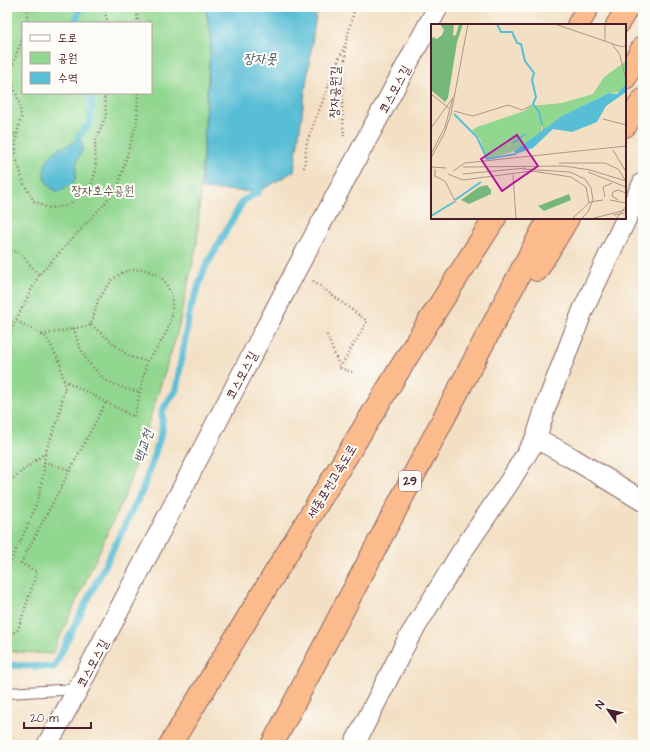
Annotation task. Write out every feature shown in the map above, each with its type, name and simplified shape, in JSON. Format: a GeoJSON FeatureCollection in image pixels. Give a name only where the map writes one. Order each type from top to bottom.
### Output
{"type":"FeatureCollection","features":[{"type":"Feature","properties":{"kind":"highway"},"geometry":{"type":"LineString","coordinates":[[579,24],[588,7]]}},
{"type":"Feature","properties":{"kind":"highway"},"geometry":{"type":"LineString","coordinates":[[618,24],[628,7]]}},
{"type":"Feature","properties":{"kind":"highway"},"geometry":{"type":"LineString","coordinates":[[626,76],[643,47]]}},
{"type":"Feature","properties":{"kind":"highway"},"geometry":{"type":"LineString","coordinates":[[626,125],[643,100]]}},
{"type":"Feature","properties":{"kind":"highway"},"geometry":{"type":"LineString","coordinates":[[426,326],[477,219]]}},
{"type":"Feature","properties":{"kind":"highway","name":"세종포천고속도로"},"geometry":{"type":"LineString","coordinates":[[170,745],[426,326],[494,219]]}},
{"type":"Feature","properties":{"kind":"highway","name":"29"},"geometry":{"type":"LineString","coordinates":[[272,745],[548,219]]}},
{"type":"Feature","properties":{"kind":"highway"},"geometry":{"type":"LineString","coordinates":[[473,360],[517,303],[567,219]]}},
{"type":"Feature","properties":{"kind":"street","name":"코스모스길"},"geometry":{"type":"LineString","coordinates":[[47,745],[78,689],[293,277],[438,7]]}},
{"type":"Feature","properties":{"kind":"street"},"geometry":{"type":"LineString","coordinates":[[354,745],[408,639],[461,553],[510,481],[536,438],[546,406],[583,310],[643,183]]}},
{"type":"Feature","properties":{"kind":"street"},"geometry":{"type":"LineString","coordinates":[[536,438],[643,501]]}},
{"type":"Feature","properties":{"kind":"lane"},"geometry":{"type":"LineString","coordinates":[[7,693],[78,689]]}},
{"type":"Feature","properties":{"kind":"path"},"geometry":{"type":"LineString","coordinates":[[27,7],[27,22]]}},
{"type":"Feature","properties":{"kind":"path"},"geometry":{"type":"LineString","coordinates":[[106,7],[105,13],[108,22]]}},
{"type":"Feature","properties":{"kind":"path"},"geometry":{"type":"LineString","coordinates":[[136,7],[138,22]]}},
{"type":"Feature","properties":{"kind":"path","name":"장자공원길"},"geometry":{"type":"LineString","coordinates":[[344,138],[342,107],[346,42],[355,7]]}},
{"type":"Feature","properties":{"kind":"path"},"geometry":{"type":"LineString","coordinates":[[22,40],[11,68],[20,105],[21,118],[17,134],[16,157],[24,184],[34,201],[48,208],[66,206],[82,195],[92,183],[96,170],[95,143],[106,115],[104,94]]}},
{"type":"Feature","properties":{"kind":"path"},"geometry":{"type":"LineString","coordinates":[[304,168],[306,141],[346,42]]}},
{"type":"Feature","properties":{"kind":"path"},"geometry":{"type":"LineString","coordinates":[[7,337],[39,275],[105,203],[119,183],[137,121],[138,94]]}},
{"type":"Feature","properties":{"kind":"path"},"geometry":{"type":"LineString","coordinates":[[7,131],[17,134]]}},
{"type":"Feature","properties":{"kind":"path"},"geometry":{"type":"LineString","coordinates":[[7,250],[20,253],[39,275]]}},
{"type":"Feature","properties":{"kind":"path"},"geometry":{"type":"LineString","coordinates":[[64,380],[134,417],[147,361],[167,331],[172,315],[172,295],[160,275],[142,269],[123,272],[112,280],[98,300],[91,324]]}},
{"type":"Feature","properties":{"kind":"path"},"geometry":{"type":"LineString","coordinates":[[308,277],[367,321],[340,368]]}},
{"type":"Feature","properties":{"kind":"path"},"geometry":{"type":"LineString","coordinates":[[7,568],[17,549],[37,500],[43,475],[45,453],[58,418],[65,387],[60,363],[46,337],[16,320]]}},
{"type":"Feature","properties":{"kind":"path"},"geometry":{"type":"LineString","coordinates":[[42,335],[91,324]]}},
{"type":"Feature","properties":{"kind":"path"},"geometry":{"type":"LineString","coordinates":[[91,324],[130,357],[147,361]]}},
{"type":"Feature","properties":{"kind":"path"},"geometry":{"type":"LineString","coordinates":[[74,328],[78,343],[87,361],[105,380],[125,389],[140,392]]}},
{"type":"Feature","properties":{"kind":"path"},"geometry":{"type":"LineString","coordinates":[[326,333],[340,368],[352,372]]}},
{"type":"Feature","properties":{"kind":"path"},"geometry":{"type":"LineString","coordinates":[[7,637],[18,630],[37,572],[21,563],[106,402]]}},
{"type":"Feature","properties":{"kind":"path"},"geometry":{"type":"LineString","coordinates":[[7,482],[45,453]]}},
{"type":"Feature","properties":{"kind":"path"},"geometry":{"type":"LineString","coordinates":[[44,462],[71,470]]}},
{"type":"Feature","properties":{"kind":"green space","name":"장자호수공원"},"geometry":{"type":"Polygon","coordinates":[[[7,7],[205,7],[211,34],[197,243],[177,334],[126,493],[52,654],[7,651],[7,7]]]}},
{"type":"Feature","properties":{"kind":"water","name":"장자못"},"geometry":{"type":"Polygon","coordinates":[[[205,7],[317,7],[294,171],[258,192],[201,189],[211,34],[205,7]]]}},
{"type":"Feature","properties":{"kind":"water"},"geometry":{"type":"Polygon","coordinates":[[[79,136],[83,147],[77,161],[75,181],[59,192],[52,189],[45,179],[44,173],[47,161],[56,151],[73,143],[79,136]]]}},
{"type":"Feature","properties":{"kind":"waterway"},"geometry":{"type":"LineString","coordinates":[[76,22],[79,11],[82,7]]}},
{"type":"Feature","properties":{"kind":"waterway"},"geometry":{"type":"LineString","coordinates":[[79,136],[90,122],[92,102],[89,94]]}},
{"type":"Feature","properties":{"kind":"waterway","name":"백교천"},"geometry":{"type":"LineString","coordinates":[[7,665],[54,667],[143,489],[162,431],[162,410],[176,390],[190,309],[205,268],[243,201],[258,192]]}}]}
